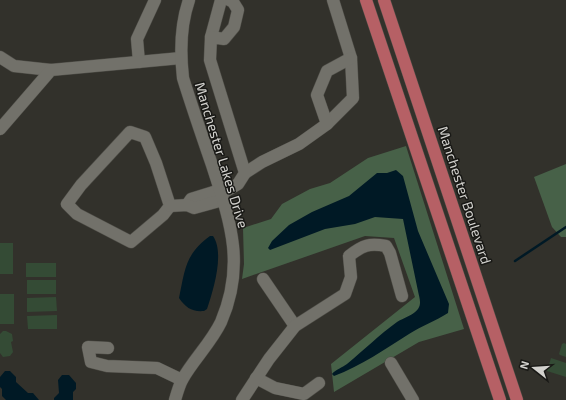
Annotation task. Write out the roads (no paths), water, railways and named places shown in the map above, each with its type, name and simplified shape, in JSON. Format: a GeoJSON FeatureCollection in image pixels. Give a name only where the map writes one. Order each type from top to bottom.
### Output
{"type":"FeatureCollection","features":[{"type":"Feature","properties":{"kind":"main road"},"geometry":{"type":"LineString","coordinates":[[366,0],[500,400]]}},
{"type":"Feature","properties":{"kind":"main road","name":"Manchester Boulevard"},"geometry":{"type":"LineString","coordinates":[[384,0],[517,400]]}},
{"type":"Feature","properties":{"kind":"street"},"geometry":{"type":"LineString","coordinates":[[139,62],[138,39],[155,0]]}},
{"type":"Feature","properties":{"kind":"street","name":"Manchester Lakes Drive"},"geometry":{"type":"LineString","coordinates":[[175,400],[182,380],[221,321],[230,296],[233,281],[234,251],[232,232],[183,78],[181,58],[184,19],[189,0]]}},
{"type":"Feature","properties":{"kind":"street"},"geometry":{"type":"LineString","coordinates":[[222,0],[211,38],[210,60],[245,173]]}},
{"type":"Feature","properties":{"kind":"street"},"geometry":{"type":"LineString","coordinates":[[211,38],[224,39],[234,27],[238,10],[233,2],[229,0]]}},
{"type":"Feature","properties":{"kind":"street"},"geometry":{"type":"LineString","coordinates":[[170,206],[156,163],[145,137],[130,132],[81,185],[67,204],[77,214],[131,242],[163,215],[170,206],[187,205],[194,208],[221,194],[238,184],[245,173],[262,162],[299,144],[327,124],[353,98],[350,58],[333,0]]}},
{"type":"Feature","properties":{"kind":"street"},"geometry":{"type":"LineString","coordinates":[[0,57],[14,66],[51,70],[181,58]]}},
{"type":"Feature","properties":{"kind":"street"},"geometry":{"type":"LineString","coordinates":[[327,124],[317,95],[326,71],[350,58]]}},
{"type":"Feature","properties":{"kind":"street"},"geometry":{"type":"LineString","coordinates":[[0,130],[51,70]]}},
{"type":"Feature","properties":{"kind":"street"},"geometry":{"type":"LineString","coordinates":[[242,400],[269,359],[295,326],[345,294],[351,277],[349,256],[361,247],[374,244],[386,246],[390,253],[402,296]]}},
{"type":"Feature","properties":{"kind":"street"},"geometry":{"type":"LineString","coordinates":[[262,279],[295,326]]}},
{"type":"Feature","properties":{"kind":"street"},"geometry":{"type":"LineString","coordinates":[[108,348],[88,346],[91,362],[107,366],[157,368],[182,380]]}},
{"type":"Feature","properties":{"kind":"street"},"geometry":{"type":"LineString","coordinates":[[391,363],[413,400]]}},
{"type":"Feature","properties":{"kind":"street"},"geometry":{"type":"LineString","coordinates":[[256,378],[274,388],[304,394],[319,383]]}},
{"type":"Feature","properties":{"kind":"water"},"geometry":{"type":"Polygon","coordinates":[[[396,170],[403,176],[418,231],[449,304],[448,313],[414,331],[363,362],[334,376],[332,374],[334,372],[347,364],[397,322],[414,313],[419,307],[420,302],[403,219],[375,217],[355,224],[325,229],[270,250],[268,248],[272,241],[289,225],[312,212],[349,196],[377,173],[387,173],[396,170]]]}},
{"type":"Feature","properties":{"kind":"water"},"geometry":{"type":"Polygon","coordinates":[[[210,236],[213,236],[218,252],[217,272],[207,309],[204,311],[196,311],[187,307],[179,298],[187,263],[195,249],[210,236]]]}},
{"type":"Feature","properties":{"kind":"water"},"geometry":{"type":"Polygon","coordinates":[[[5,371],[10,371],[16,377],[16,382],[28,393],[33,393],[39,400],[6,400],[2,396],[2,389],[0,387],[0,377],[5,371]]]}},
{"type":"Feature","properties":{"kind":"water"},"geometry":{"type":"Polygon","coordinates":[[[62,375],[69,375],[76,383],[76,389],[73,392],[73,400],[54,400],[59,393],[58,380],[62,375]]]}},
{"type":"Feature","properties":{"kind":"waterway"},"geometry":{"type":"LineString","coordinates":[[515,261],[566,227]]}}]}
